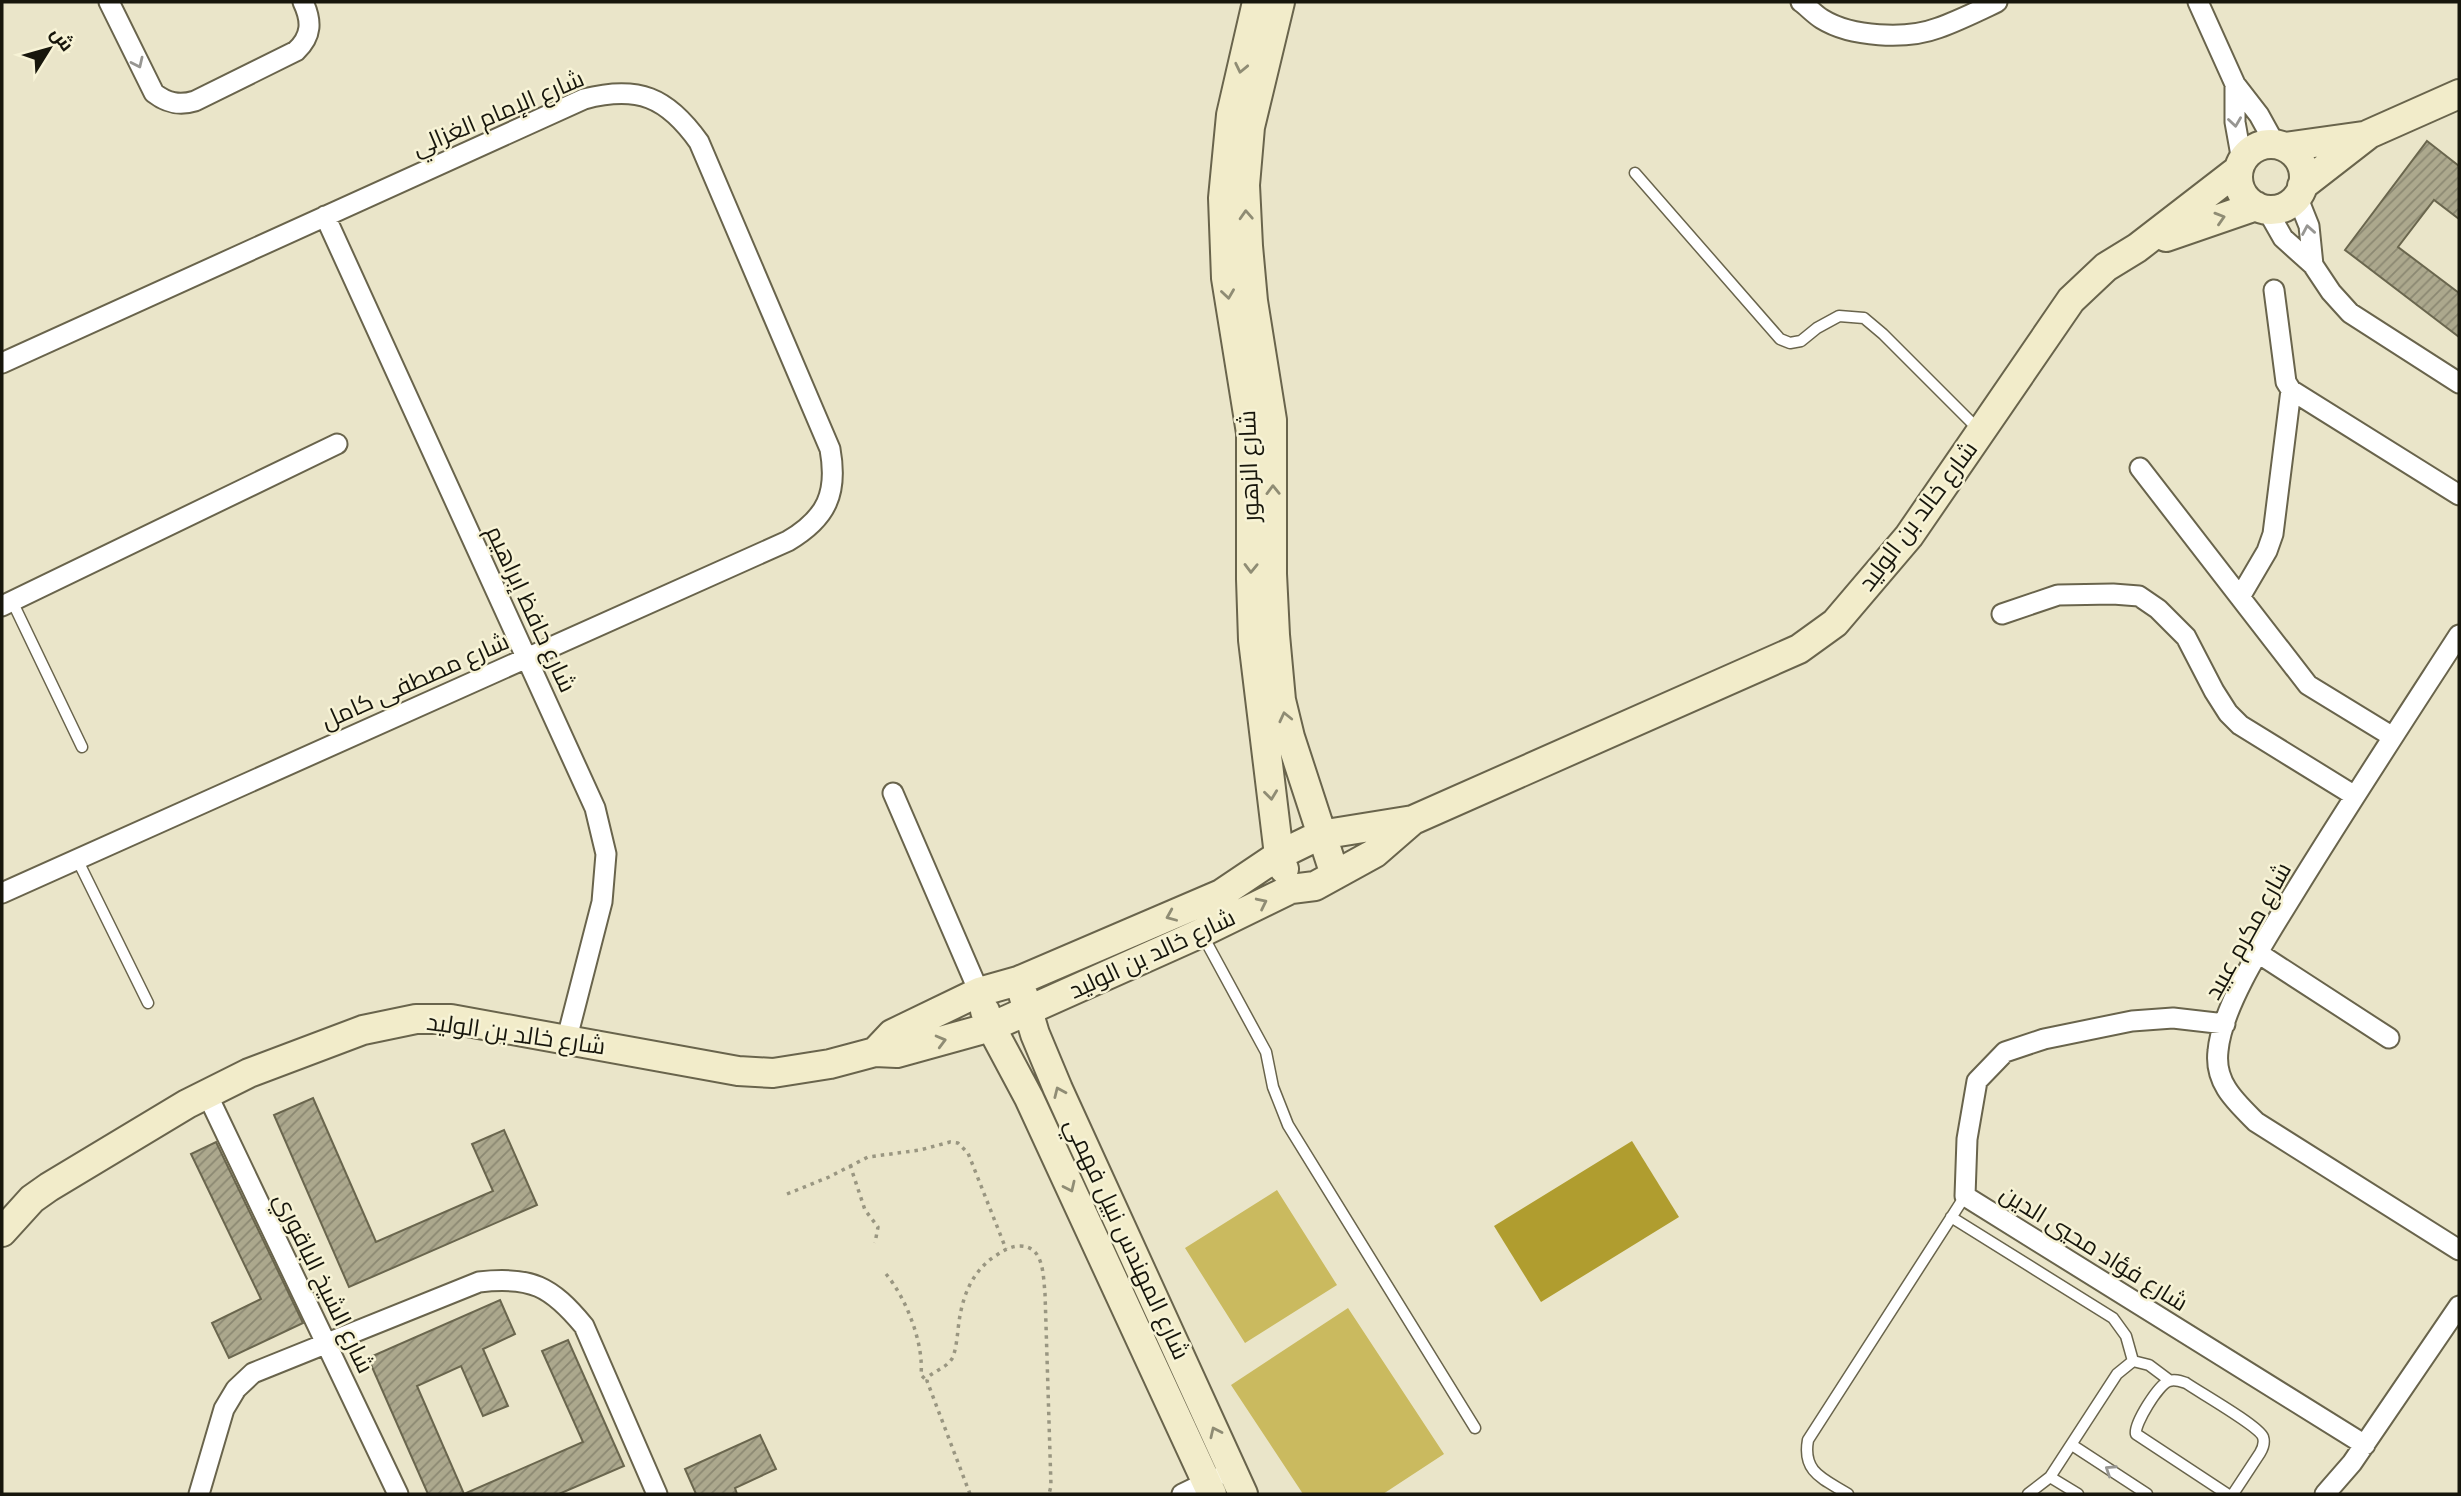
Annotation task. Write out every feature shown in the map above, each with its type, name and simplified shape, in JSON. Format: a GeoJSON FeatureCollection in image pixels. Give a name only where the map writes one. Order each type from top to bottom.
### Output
{"type":"FeatureCollection","features":[{"type":"Feature","properties":{"kind":"street"},"geometry":{"type":"LineString","coordinates":[[109,2],[154,93],[173,104],[195,101],[296,51],[309,33],[310,22],[303,2]]}},
{"type":"Feature","properties":{"kind":"street","name":"شارع الزهور"},"geometry":{"type":"LineString","coordinates":[[1257,2],[1231,115],[1223,198],[1226,278],[1251,433],[1253,640],[1279,855],[1291,890]]}},
{"type":"Feature","properties":{"kind":"street","name":"شارع الزهور"},"geometry":{"type":"LineString","coordinates":[[1280,2],[1250,127],[1245,185],[1253,301],[1272,420],[1272,574],[1281,700],[1320,835],[1335,875]]}},
{"type":"Feature","properties":{"kind":"street"},"geometry":{"type":"LineString","coordinates":[[1801,2],[1823,20],[1857,31],[1894,36],[1937,29],[1997,2]]}},
{"type":"Feature","properties":{"kind":"street"},"geometry":{"type":"LineString","coordinates":[[2198,2],[2235,84],[2280,146],[2295,154],[2301,164],[2304,175],[2300,191],[2309,226],[2314,265]]}},
{"type":"Feature","properties":{"kind":"street"},"geometry":{"type":"LineString","coordinates":[[2235,84],[2235,122],[2240,165],[2238,179],[2243,195],[2262,208],[2283,238],[2314,265],[2331,292],[2350,313],[2459,383]]}},
{"type":"Feature","properties":{"kind":"street","name":"شارع الإمام الغزالي"},"geometry":{"type":"LineString","coordinates":[[2,363],[584,99],[611,92],[637,94],[663,104],[684,120],[699,142],[830,449],[834,471],[831,493]]}},
{"type":"Feature","properties":{"kind":"street"},"geometry":{"type":"LineString","coordinates":[[2240,165],[2256,147],[2369,134],[2455,100]]}},
{"type":"Feature","properties":{"kind":"street"},"geometry":{"type":"LineString","coordinates":[[2262,208],[2289,204],[2300,191],[2369,134]]}},
{"type":"Feature","properties":{"kind":"street","name":"شارع خالد بن الوليد"},"geometry":{"type":"LineString","coordinates":[[875,1052],[892,1034],[979,992],[1018,981],[1221,894],[1279,855],[1320,835],[1413,820],[1799,649],[1835,623],[1909,536],[2071,300],[2106,267],[2137,248],[2240,165]]}},
{"type":"Feature","properties":{"kind":"street","name":"شارع خالد بن الوليد"},"geometry":{"type":"LineString","coordinates":[[2137,248],[2262,208]]}},
{"type":"Feature","properties":{"kind":"street","name":"شارع حافظ إبراهيم"},"geometry":{"type":"LineString","coordinates":[[325,216],[595,808],[606,854],[602,902],[567,1038]]}},
{"type":"Feature","properties":{"kind":"street"},"geometry":{"type":"LineString","coordinates":[[2274,290],[2286,382],[2291,390],[2459,495]]}},
{"type":"Feature","properties":{"kind":"street"},"geometry":{"type":"LineString","coordinates":[[2240,597],[2267,551],[2273,534],[2291,390]]}},
{"type":"Feature","properties":{"kind":"street"},"geometry":{"type":"LineString","coordinates":[[7,603],[337,444]]}},
{"type":"Feature","properties":{"kind":"street"},"geometry":{"type":"LineString","coordinates":[[2140,468],[2308,685],[2393,737]]}},
{"type":"Feature","properties":{"kind":"street","name":"شارع مصطفى كامل"},"geometry":{"type":"LineString","coordinates":[[2,891],[788,541],[807,530],[822,513],[831,493]]}},
{"type":"Feature","properties":{"kind":"street"},"geometry":{"type":"LineString","coordinates":[[2003,614],[2058,595],[2139,596],[2158,609],[2186,637],[2214,691],[2228,713],[2240,725],[2355,796]]}},
{"type":"Feature","properties":{"kind":"street","name":"شارع مكرم عبيد"},"geometry":{"type":"LineString","coordinates":[[2459,635],[2355,796],[2259,953],[2225,1024],[2217,1052],[2221,1082],[2231,1098],[2256,1122],[2459,1250]]}},
{"type":"Feature","properties":{"kind":"street"},"geometry":{"type":"LineString","coordinates":[[893,793],[979,992]]}},
{"type":"Feature","properties":{"kind":"street","name":"شارع خالد بن الوليد"},"geometry":{"type":"LineString","coordinates":[[2,1232],[32,1199],[49,1187],[206,1094],[249,1073],[363,1030],[416,1019],[451,1019],[738,1071],[773,1073],[830,1064],[875,1052],[897,1053],[991,1027],[1291,890],[1315,886],[1375,853],[1413,820]]}},
{"type":"Feature","properties":{"kind":"street"},"geometry":{"type":"LineString","coordinates":[[2259,953],[2389,1038]]}},
{"type":"Feature","properties":{"kind":"street","name":"شارع المهندس نبيل فهمي"},"geometry":{"type":"LineString","coordinates":[[1018,981],[1030,1010],[1035,1034],[1058,1089],[1238,1482]]}},
{"type":"Feature","properties":{"kind":"street","name":"شارع المهندس نبيل فهمي"},"geometry":{"type":"LineString","coordinates":[[979,992],[991,1027],[1017,1075],[1200,1490]]}},
{"type":"Feature","properties":{"kind":"street","name":"شارع فؤاد محيي الدين"},"geometry":{"type":"LineString","coordinates":[[2225,1024],[2173,1018],[2132,1021],[2044,1038],[2005,1052],[1977,1080],[1968,1139],[1965,1196],[2365,1445]]}},
{"type":"Feature","properties":{"kind":"street","name":"شارع الشيخ الباقوري"},"geometry":{"type":"LineString","coordinates":[[206,1094],[398,1494]]}},
{"type":"Feature","properties":{"kind":"street"},"geometry":{"type":"LineString","coordinates":[[199,1494],[225,1409],[236,1388],[253,1373],[479,1282],[509,1279],[539,1286],[565,1302],[584,1326],[652,1492]]}},
{"type":"Feature","properties":{"kind":"street"},"geometry":{"type":"LineString","coordinates":[[2325,1494],[2365,1445],[2459,1306]]}},
{"type":"Feature","properties":{"kind":"street"},"geometry":{"type":"LineString","coordinates":[[1200,1490],[1238,1482]]}},
{"type":"Feature","properties":{"kind":"lane"},"geometry":{"type":"LineString","coordinates":[[1635,173],[1780,339],[1801,341],[1839,316],[1864,318],[1980,431]]}},
{"type":"Feature","properties":{"kind":"lane"},"geometry":{"type":"LineString","coordinates":[[7,603],[82,747]]}},
{"type":"Feature","properties":{"kind":"lane"},"geometry":{"type":"LineString","coordinates":[[77,859],[148,1003]]}},
{"type":"Feature","properties":{"kind":"lane"},"geometry":{"type":"LineString","coordinates":[[1201,933],[1266,1052],[1273,1087],[1288,1125],[1475,1428]]}},
{"type":"Feature","properties":{"kind":"lane"},"geometry":{"type":"LineString","coordinates":[[1848,1494],[1809,1466],[1805,1455],[1808,1440],[1965,1196]]}},
{"type":"Feature","properties":{"kind":"lane"},"geometry":{"type":"LineString","coordinates":[[1951,1217],[2113,1318],[2126,1336],[2133,1361]]}},
{"type":"Feature","properties":{"kind":"lane"},"geometry":{"type":"LineString","coordinates":[[2133,1361],[2149,1365],[2169,1380]]}},
{"type":"Feature","properties":{"kind":"lane"},"geometry":{"type":"LineString","coordinates":[[2028,1494],[2050,1476],[2117,1374],[2133,1361]]}},
{"type":"Feature","properties":{"kind":"lane"},"geometry":{"type":"LineString","coordinates":[[2227,1494],[2136,1434],[2137,1423],[2162,1385],[2169,1380],[2186,1383],[2253,1426],[2263,1438],[2264,1446],[2233,1494]]}},
{"type":"Feature","properties":{"kind":"lane"},"geometry":{"type":"LineString","coordinates":[[2072,1445],[2147,1494]]}},
{"type":"Feature","properties":{"kind":"lane"},"geometry":{"type":"LineString","coordinates":[[2050,1476],[2078,1494]]}},
{"type":"Feature","properties":{"kind":"path"},"geometry":{"type":"LineString","coordinates":[[787,1194],[869,1157],[920,1150],[950,1142],[958,1143],[968,1153],[1006,1249]]}},
{"type":"Feature","properties":{"kind":"path"},"geometry":{"type":"LineString","coordinates":[[850,1165],[865,1210],[878,1227],[874,1242]]}},
{"type":"Feature","properties":{"kind":"path"},"geometry":{"type":"LineString","coordinates":[[927,1381],[952,1358],[972,1276],[982,1265],[1006,1249],[1027,1246],[1036,1252],[1041,1262],[1047,1319],[1049,1494]]}},
{"type":"Feature","properties":{"kind":"path"},"geometry":{"type":"LineString","coordinates":[[886,1274],[904,1300],[921,1360],[921,1375],[927,1381],[970,1494]]}},
{"type":"Feature","properties":{"kind":"shaded area"},"geometry":{"type":"Polygon","coordinates":[[[1632,1141],[1679,1217],[1541,1302],[1494,1226],[1632,1141]]]}},
{"type":"Feature","properties":{"kind":"shaded area"},"geometry":{"type":"Polygon","coordinates":[[[1277,1190],[1337,1285],[1245,1343],[1185,1248],[1277,1190]]]}},
{"type":"Feature","properties":{"kind":"shaded area"},"geometry":{"type":"Polygon","coordinates":[[[1348,1308],[1444,1454],[1383,1494],[1303,1494],[1231,1385],[1348,1308]]]}},
{"type":"Feature","properties":{"kind":"building"},"geometry":{"type":"Polygon","coordinates":[[[2427,141],[2459,166],[2459,219],[2434,200],[2398,247],[2459,293],[2459,337],[2345,250],[2427,141]]]}},
{"type":"Feature","properties":{"kind":"building"},"geometry":{"type":"Polygon","coordinates":[[[313,1098],[376,1242],[493,1191],[472,1144],[504,1130],[537,1205],[349,1287],[274,1115],[313,1098]]]}},
{"type":"Feature","properties":{"kind":"building"},"geometry":{"type":"Polygon","coordinates":[[[216,1142],[303,1323],[229,1358],[212,1323],[261,1299],[191,1154],[216,1142]]]}},
{"type":"Feature","properties":{"kind":"building"},"geometry":{"type":"Polygon","coordinates":[[[500,1300],[515,1334],[483,1349],[508,1406],[483,1416],[461,1366],[417,1386],[464,1494],[428,1494],[368,1358],[500,1300]]]}},
{"type":"Feature","properties":{"kind":"building"},"geometry":{"type":"Polygon","coordinates":[[[568,1340],[624,1466],[559,1494],[464,1494],[583,1442],[542,1351],[568,1340]]]}},
{"type":"Feature","properties":{"kind":"building"},"geometry":{"type":"Polygon","coordinates":[[[760,1435],[776,1469],[735,1488],[737,1494],[696,1494],[685,1469],[760,1435]]]}}]}
